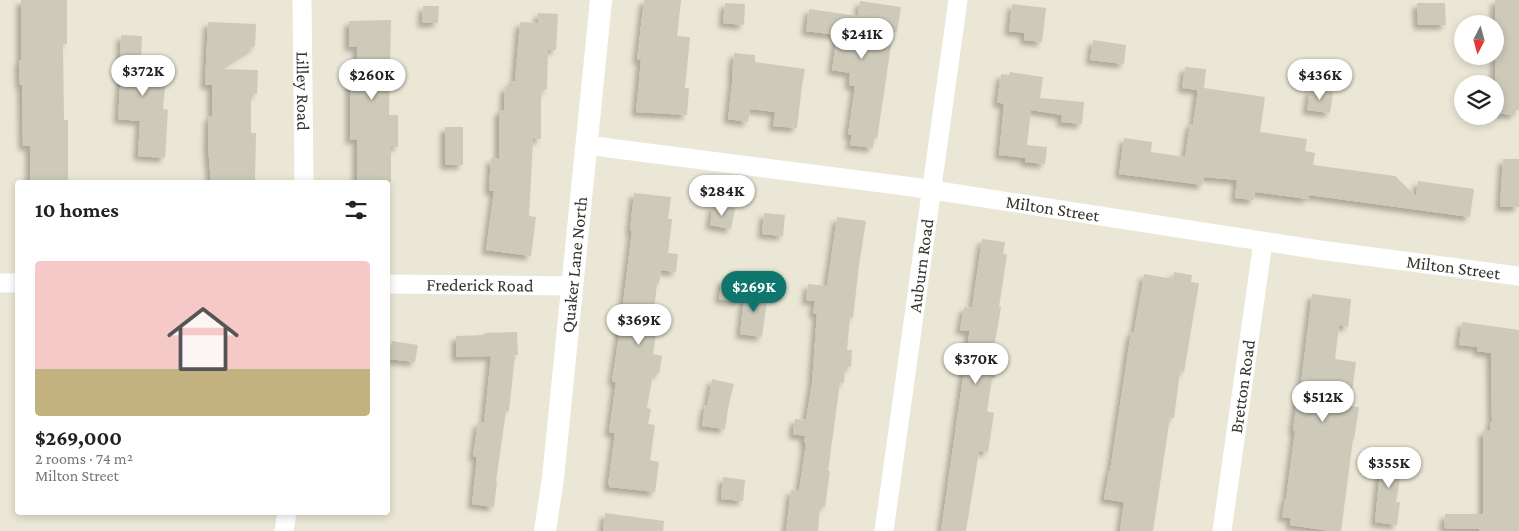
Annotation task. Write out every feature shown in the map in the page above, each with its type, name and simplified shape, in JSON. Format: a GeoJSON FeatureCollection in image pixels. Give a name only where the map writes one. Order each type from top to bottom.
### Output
{"type":"FeatureCollection","features":[{"type":"Feature","properties":{"kind":"street","name":"Lilley Road"},"geometry":{"type":"LineString","coordinates":[[302,0],[304,180]]}},
{"type":"Feature","properties":{"kind":"street","name":"Quaker Lane North"},"geometry":{"type":"LineString","coordinates":[[545,531],[553,478],[601,0]]}},
{"type":"Feature","properties":{"kind":"street","name":"Auburn Road"},"geometry":{"type":"LineString","coordinates":[[884,531],[958,0]]}},
{"type":"Feature","properties":{"kind":"street","name":"Milton Street"},"geometry":{"type":"LineString","coordinates":[[586,145],[932,190],[1263,242],[1519,276]]}},
{"type":"Feature","properties":{"kind":"street","name":"Bretton Road"},"geometry":{"type":"LineString","coordinates":[[1222,531],[1263,242]]}},
{"type":"Feature","properties":{"kind":"street"},"geometry":{"type":"LineString","coordinates":[[0,283],[15,283]]}},
{"type":"Feature","properties":{"kind":"street","name":"Frederick Road"},"geometry":{"type":"LineString","coordinates":[[390,284],[573,286]]}},
{"type":"Feature","properties":{"kind":"street"},"geometry":{"type":"LineString","coordinates":[[284,531],[287,515]]}},
{"type":"Feature","properties":{"kind":"building"},"geometry":{"type":"Polygon","coordinates":[[[21,0],[67,0],[67,44],[63,44],[64,120],[68,120],[68,180],[30,180],[30,146],[23,146],[22,85],[20,85],[19,60],[21,60],[21,0]]]}},
{"type":"Feature","properties":{"kind":"building"},"geometry":{"type":"Polygon","coordinates":[[[644,0],[681,0],[677,36],[690,37],[685,88],[689,88],[687,115],[636,112],[641,60],[637,60],[644,0]]]}},
{"type":"Feature","properties":{"kind":"building"},"geometry":{"type":"Polygon","coordinates":[[[1495,0],[1519,0],[1519,110],[1515,110],[1515,115],[1504,114],[1504,75],[1495,75],[1495,65],[1504,65],[1504,15],[1495,15],[1495,0]]]}},
{"type":"Feature","properties":{"kind":"building"},"geometry":{"type":"Polygon","coordinates":[[[860,1],[901,7],[897,32],[893,32],[877,139],[874,138],[873,148],[850,145],[852,135],[848,135],[855,86],[849,85],[850,73],[832,70],[837,35],[806,31],[809,9],[858,16],[860,1]]]}},
{"type":"Feature","properties":{"kind":"building"},"geometry":{"type":"Polygon","coordinates":[[[725,3],[745,4],[744,25],[723,23],[725,3]]]}},
{"type":"Feature","properties":{"kind":"building"},"geometry":{"type":"Polygon","coordinates":[[[1417,3],[1445,3],[1446,25],[1418,25],[1417,3]]]}},
{"type":"Feature","properties":{"kind":"building"},"geometry":{"type":"Polygon","coordinates":[[[1012,4],[1046,8],[1042,42],[1024,40],[1025,33],[1009,31],[1012,4]]]}},
{"type":"Feature","properties":{"kind":"building"},"geometry":{"type":"Polygon","coordinates":[[[423,6],[439,6],[438,23],[422,23],[423,6]]]}},
{"type":"Feature","properties":{"kind":"building"},"geometry":{"type":"Polygon","coordinates":[[[538,13],[558,14],[556,50],[548,50],[547,90],[542,89],[541,93],[541,139],[533,139],[529,216],[536,217],[531,256],[486,250],[494,191],[489,190],[491,158],[499,159],[499,110],[504,110],[505,87],[511,86],[511,81],[515,81],[520,22],[538,23],[538,13]]]}},
{"type":"Feature","properties":{"kind":"building"},"geometry":{"type":"Polygon","coordinates":[[[391,20],[389,115],[398,115],[398,147],[391,147],[391,182],[390,180],[357,180],[357,139],[350,140],[350,82],[357,82],[357,47],[349,47],[349,21],[391,20]]]}},
{"type":"Feature","properties":{"kind":"building"},"geometry":{"type":"Polygon","coordinates":[[[208,22],[256,24],[255,46],[218,69],[258,70],[257,94],[251,94],[251,133],[256,133],[255,180],[211,180],[208,146],[209,116],[212,116],[212,85],[205,85],[208,22]]]}},
{"type":"Feature","properties":{"kind":"building"},"geometry":{"type":"Polygon","coordinates":[[[121,35],[142,36],[141,61],[167,63],[163,109],[168,110],[165,158],[138,156],[140,121],[118,119],[121,35]]]}},
{"type":"Feature","properties":{"kind":"building"},"geometry":{"type":"Polygon","coordinates":[[[1093,40],[1126,45],[1124,64],[1090,60],[1093,40]]]}},
{"type":"Feature","properties":{"kind":"building"},"geometry":{"type":"Polygon","coordinates":[[[734,53],[755,55],[755,62],[805,69],[797,128],[773,126],[775,112],[750,109],[748,122],[728,119],[734,53]]]}},
{"type":"Feature","properties":{"kind":"building"},"geometry":{"type":"Polygon","coordinates":[[[1185,67],[1206,69],[1204,88],[1265,97],[1260,132],[1307,139],[1305,151],[1315,153],[1313,165],[1395,176],[1416,196],[1418,181],[1474,189],[1470,217],[1309,195],[1308,199],[1255,192],[1254,200],[1235,198],[1237,180],[1204,177],[1203,185],[1119,174],[1124,138],[1152,142],[1151,152],[1185,157],[1190,124],[1193,124],[1198,90],[1182,88],[1185,67]]]}},
{"type":"Feature","properties":{"kind":"building"},"geometry":{"type":"Polygon","coordinates":[[[1010,72],[1043,77],[1040,98],[1084,102],[1082,124],[1061,122],[1062,115],[1031,110],[1027,145],[1047,147],[1045,164],[1025,162],[1026,158],[999,155],[1004,104],[997,102],[1001,74],[1009,75],[1010,72]]]}},
{"type":"Feature","properties":{"kind":"building"},"geometry":{"type":"Polygon","coordinates":[[[1310,89],[1333,92],[1330,113],[1307,110],[1310,89]]]}},
{"type":"Feature","properties":{"kind":"building"},"geometry":{"type":"Polygon","coordinates":[[[445,127],[463,127],[463,165],[445,165],[445,127]]]}},
{"type":"Feature","properties":{"kind":"building"},"geometry":{"type":"Polygon","coordinates":[[[1503,159],[1519,159],[1519,207],[1500,207],[1503,159]]]}},
{"type":"Feature","properties":{"kind":"building"},"geometry":{"type":"Polygon","coordinates":[[[634,193],[671,197],[668,219],[672,219],[668,253],[678,254],[676,272],[661,270],[659,284],[657,283],[653,320],[658,321],[653,354],[662,356],[659,374],[653,373],[647,408],[651,409],[648,424],[655,425],[650,460],[659,462],[655,492],[609,487],[608,485],[615,433],[609,432],[616,382],[612,381],[632,231],[630,231],[634,193]]]}},
{"type":"Feature","properties":{"kind":"building"},"geometry":{"type":"Polygon","coordinates":[[[713,205],[735,208],[731,229],[710,225],[713,205]]]}},
{"type":"Feature","properties":{"kind":"building"},"geometry":{"type":"Polygon","coordinates":[[[764,213],[785,215],[783,236],[762,234],[764,213]]]}},
{"type":"Feature","properties":{"kind":"building"},"geometry":{"type":"Polygon","coordinates":[[[837,217],[866,221],[853,318],[850,317],[847,350],[852,350],[851,367],[845,366],[844,383],[840,382],[825,507],[820,506],[818,531],[786,531],[791,490],[799,491],[806,443],[804,443],[805,436],[793,434],[795,419],[806,420],[812,383],[817,314],[813,313],[815,301],[806,300],[808,284],[827,286],[837,217]]]}},
{"type":"Feature","properties":{"kind":"building"},"geometry":{"type":"Polygon","coordinates":[[[982,239],[1005,242],[1003,254],[1007,254],[999,307],[1001,307],[992,359],[998,360],[995,378],[992,378],[987,411],[994,413],[988,452],[979,451],[966,531],[941,531],[969,335],[969,331],[960,330],[964,307],[972,308],[982,239]]]}},
{"type":"Feature","properties":{"kind":"building"},"geometry":{"type":"Polygon","coordinates":[[[1174,272],[1192,275],[1191,282],[1199,283],[1184,372],[1180,371],[1174,418],[1170,417],[1153,531],[1120,531],[1124,502],[1104,499],[1131,332],[1134,332],[1144,274],[1173,279],[1174,272]]]}},
{"type":"Feature","properties":{"kind":"building"},"geometry":{"type":"Polygon","coordinates":[[[722,279],[743,283],[739,302],[719,299],[722,279]]]}},
{"type":"Feature","properties":{"kind":"building"},"geometry":{"type":"Polygon","coordinates":[[[745,289],[768,292],[762,337],[740,334],[745,289]]]}},
{"type":"Feature","properties":{"kind":"building"},"geometry":{"type":"Polygon","coordinates":[[[1312,294],[1351,299],[1348,327],[1339,325],[1335,359],[1356,362],[1350,406],[1359,407],[1341,531],[1290,525],[1291,518],[1282,517],[1286,499],[1295,431],[1293,430],[1297,399],[1299,399],[1312,294]]]}},
{"type":"Feature","properties":{"kind":"building"},"geometry":{"type":"Polygon","coordinates":[[[1462,322],[1519,330],[1519,531],[1479,531],[1479,529],[1444,528],[1445,514],[1483,514],[1483,431],[1490,430],[1490,422],[1492,422],[1491,353],[1477,351],[1478,347],[1459,345],[1462,322]]]}},
{"type":"Feature","properties":{"kind":"building"},"geometry":{"type":"Polygon","coordinates":[[[517,332],[518,355],[515,355],[509,411],[506,411],[494,507],[472,504],[477,457],[473,456],[478,422],[484,423],[491,356],[456,357],[456,336],[517,332]]]}},
{"type":"Feature","properties":{"kind":"building"},"geometry":{"type":"Polygon","coordinates":[[[392,341],[418,345],[415,362],[390,359],[392,341]]]}},
{"type":"Feature","properties":{"kind":"building"},"geometry":{"type":"Polygon","coordinates":[[[712,379],[734,384],[725,429],[702,426],[712,379]]]}},
{"type":"Feature","properties":{"kind":"building"},"geometry":{"type":"Polygon","coordinates":[[[1384,452],[1404,455],[1396,502],[1400,502],[1397,525],[1375,522],[1384,452]]]}},
{"type":"Feature","properties":{"kind":"building"},"geometry":{"type":"Polygon","coordinates":[[[723,477],[745,480],[743,501],[721,499],[723,477]]]}},
{"type":"Feature","properties":{"kind":"building"},"geometry":{"type":"Polygon","coordinates":[[[605,513],[664,521],[663,531],[603,531],[605,513]]]}}]}
